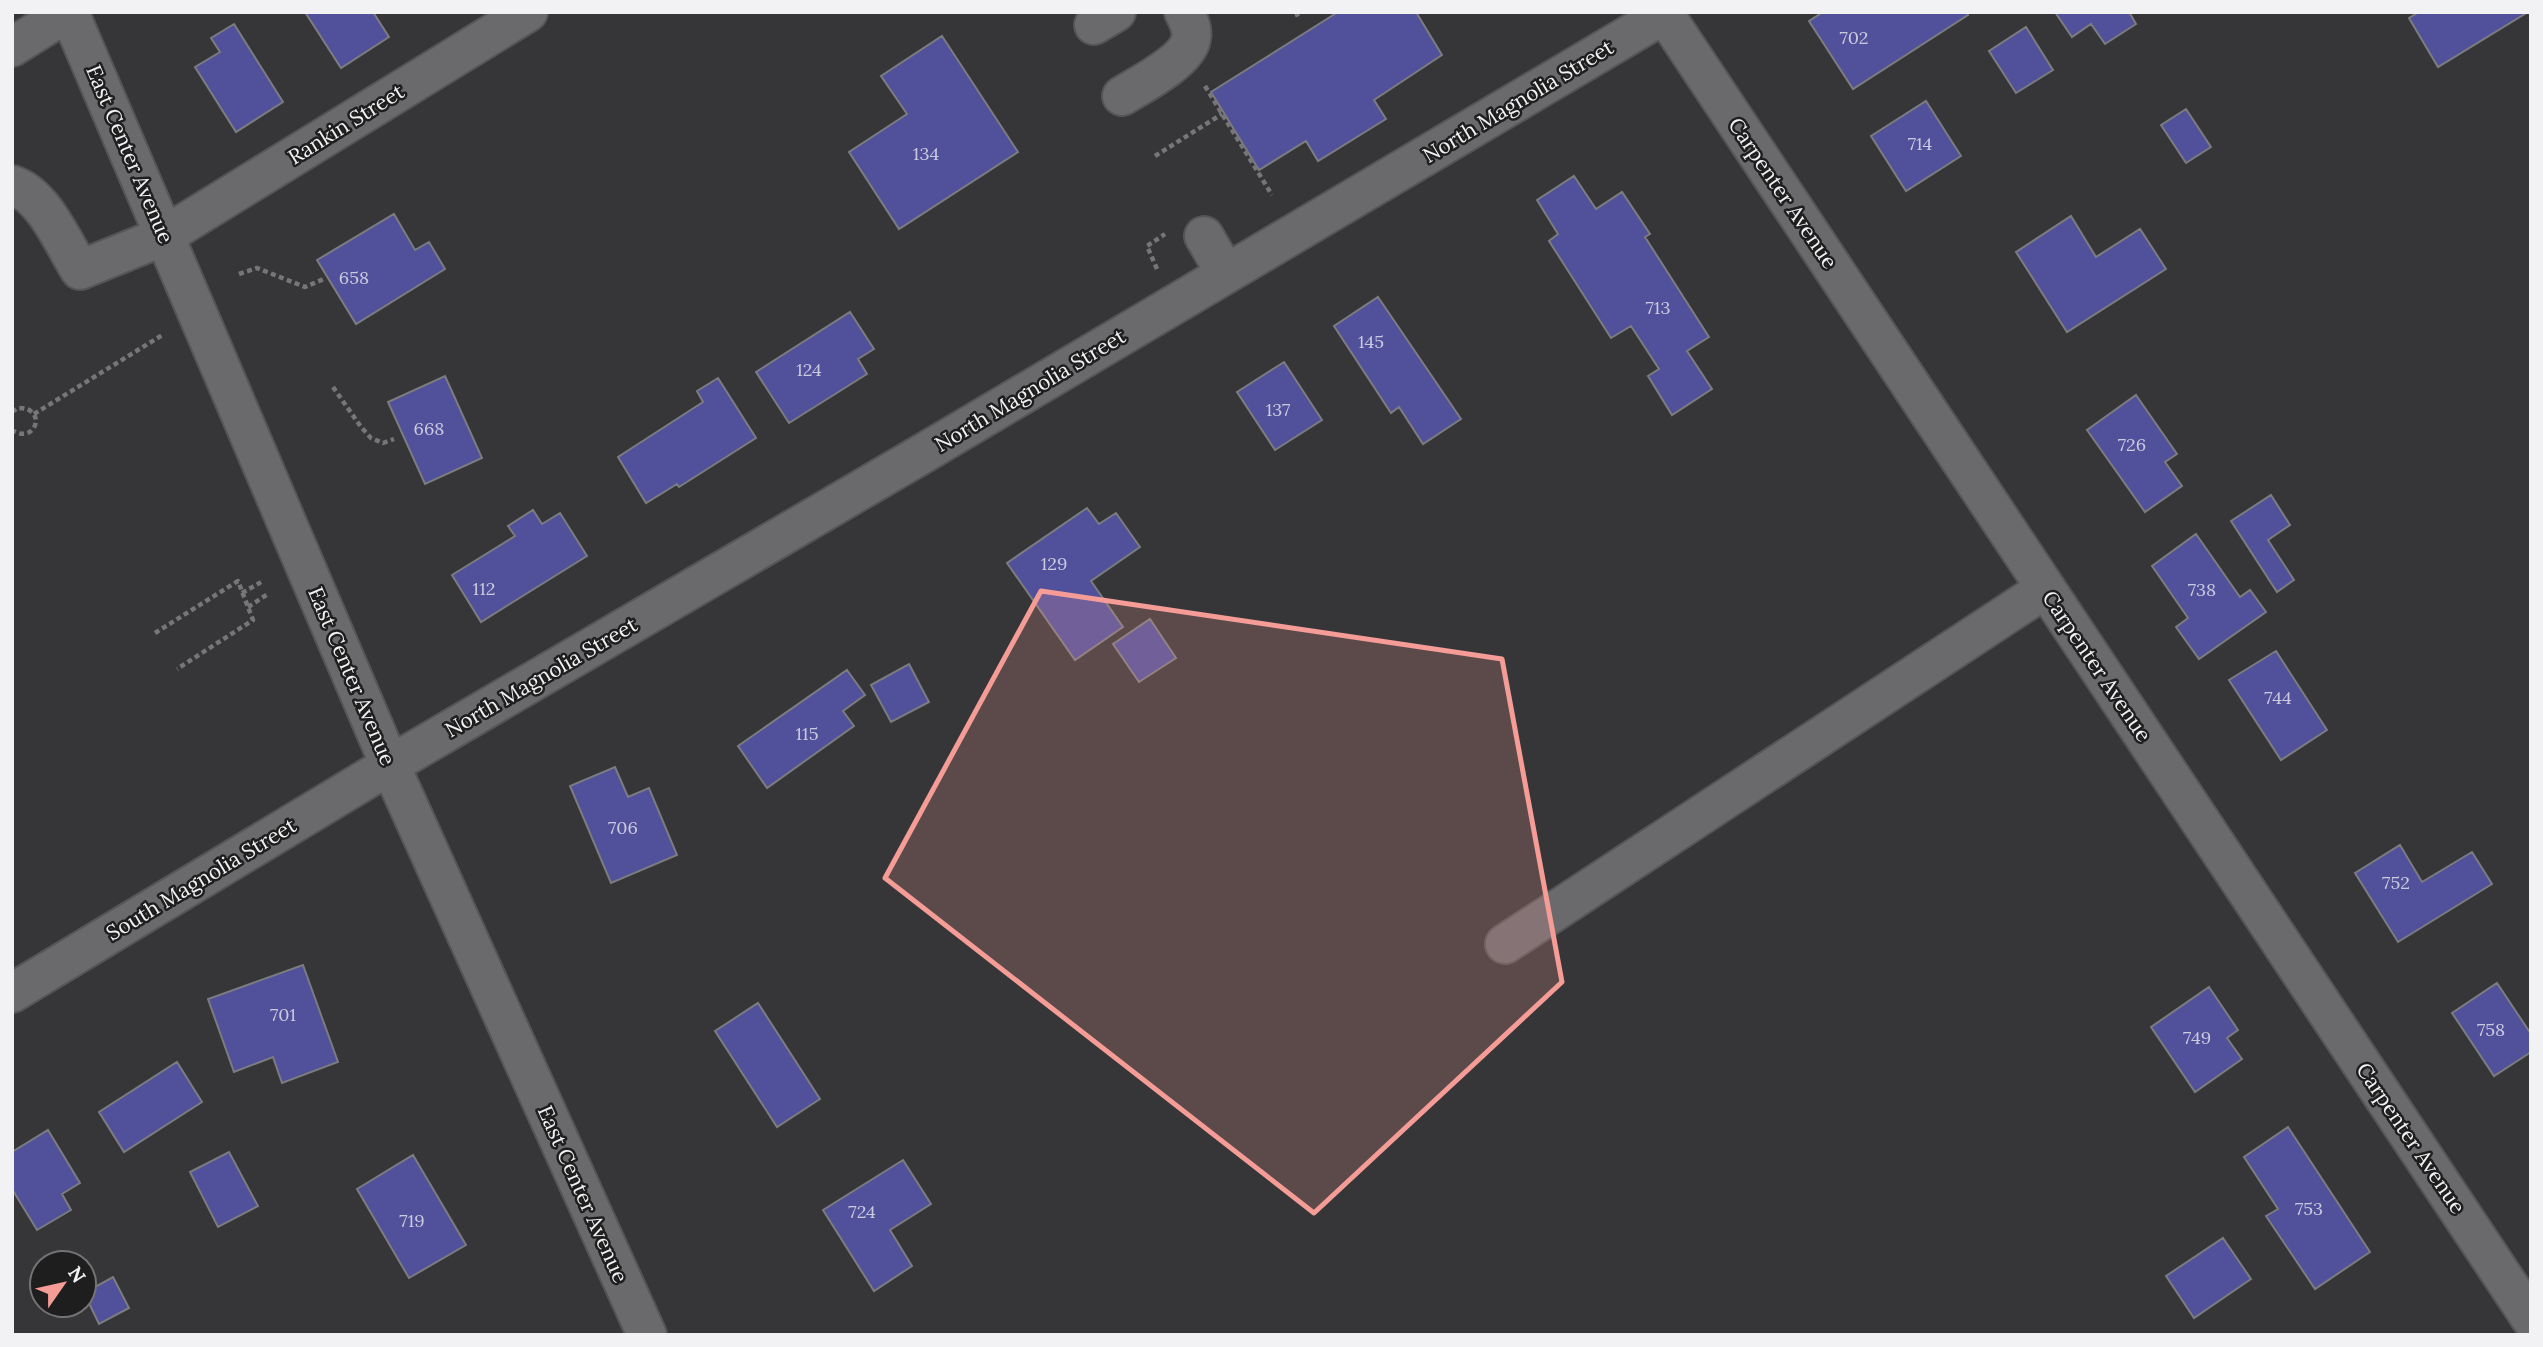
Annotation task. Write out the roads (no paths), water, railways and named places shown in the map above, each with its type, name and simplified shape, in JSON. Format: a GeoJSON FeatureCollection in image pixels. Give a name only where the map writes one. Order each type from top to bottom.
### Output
{"type":"FeatureCollection","features":[{"type":"Feature","properties":{"kind":"street"},"geometry":{"type":"LineString","coordinates":[[12,47],[68,12]]}},
{"type":"Feature","properties":{"kind":"street","name":"East Center Avenue"},"geometry":{"type":"LineString","coordinates":[[68,12],[390,765],[647,1335]]}},
{"type":"Feature","properties":{"kind":"street","name":"Rankin Street"},"geometry":{"type":"LineString","coordinates":[[12,185],[26,191],[39,202],[80,270],[164,236],[528,12]]}},
{"type":"Feature","properties":{"kind":"street"},"geometry":{"type":"LineString","coordinates":[[1122,96],[1157,74],[1180,57],[1186,49],[1191,41],[1191,26],[1184,12]]}},
{"type":"Feature","properties":{"kind":"street","name":"North Magnolia Street"},"geometry":{"type":"LineString","coordinates":[[390,765],[1665,13]]}},
{"type":"Feature","properties":{"kind":"street","name":"Carpenter Avenue"},"geometry":{"type":"LineString","coordinates":[[1665,13],[2531,1319]]}},
{"type":"Feature","properties":{"kind":"street"},"geometry":{"type":"LineString","coordinates":[[1187,234],[1226,274]]}},
{"type":"Feature","properties":{"kind":"street"},"geometry":{"type":"LineString","coordinates":[[1505,944],[2045,589]]}},
{"type":"Feature","properties":{"kind":"street","name":"South Magnolia Street"},"geometry":{"type":"LineString","coordinates":[[12,993],[390,765]]}}]}
